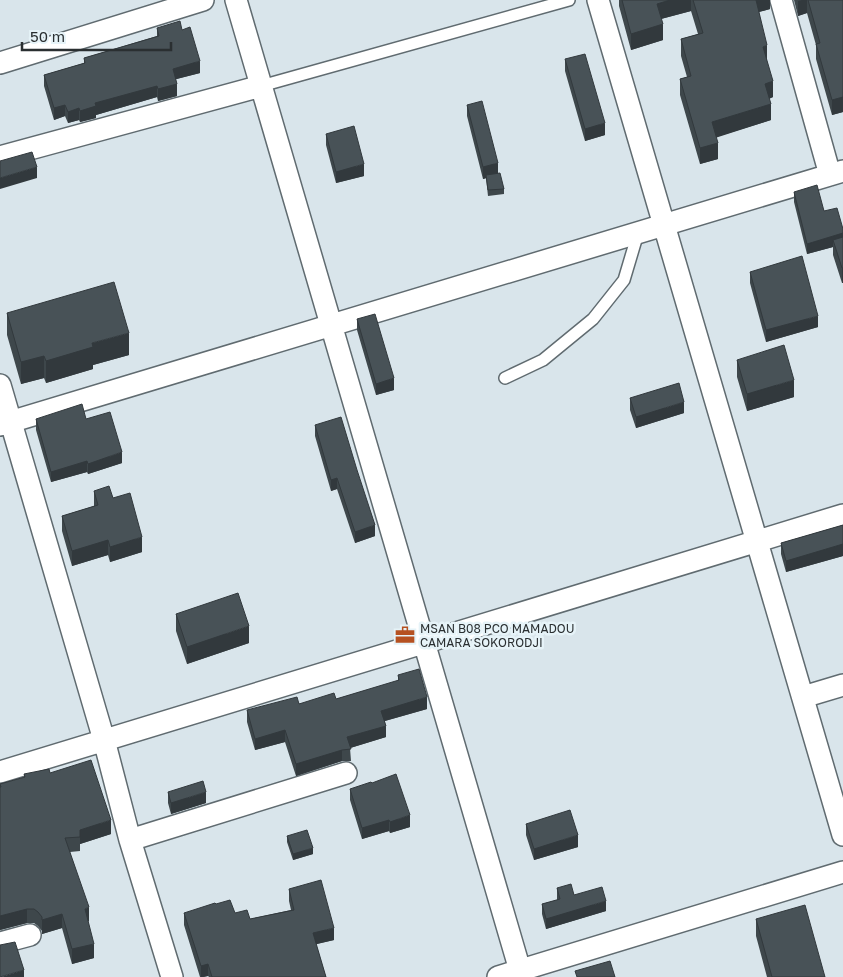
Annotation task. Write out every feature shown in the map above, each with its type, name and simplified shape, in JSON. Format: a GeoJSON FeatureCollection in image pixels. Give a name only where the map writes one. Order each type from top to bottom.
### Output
{"type":"FeatureCollection","features":[{"type":"Feature","properties":{"kind":"street"},"geometry":{"type":"LineString","coordinates":[[0,62],[203,0]]}},
{"type":"Feature","properties":{"kind":"street"},"geometry":{"type":"LineString","coordinates":[[236,0],[522,974]]}},
{"type":"Feature","properties":{"kind":"street"},"geometry":{"type":"LineString","coordinates":[[598,0],[843,835]]}},
{"type":"Feature","properties":{"kind":"street"},"geometry":{"type":"LineString","coordinates":[[5,424],[836,173],[781,0]]}},
{"type":"Feature","properties":{"kind":"street"},"geometry":{"type":"LineString","coordinates":[[0,157],[261,86]]}},
{"type":"Feature","properties":{"kind":"street"},"geometry":{"type":"LineString","coordinates":[[0,386],[5,424],[104,740],[130,840],[172,977]]}},
{"type":"Feature","properties":{"kind":"street"},"geometry":{"type":"LineString","coordinates":[[0,772],[843,515]]}},
{"type":"Feature","properties":{"kind":"street"},"geometry":{"type":"LineString","coordinates":[[802,697],[843,685]]}},
{"type":"Feature","properties":{"kind":"street"},"geometry":{"type":"LineString","coordinates":[[130,840],[346,773]]}},
{"type":"Feature","properties":{"kind":"street"},"geometry":{"type":"LineString","coordinates":[[498,977],[522,974],[843,872]]}},
{"type":"Feature","properties":{"kind":"street"},"geometry":{"type":"LineString","coordinates":[[0,944],[30,935]]}},
{"type":"Feature","properties":{"kind":"lane"},"geometry":{"type":"LineString","coordinates":[[261,86],[569,0]]}},
{"type":"Feature","properties":{"kind":"lane"},"geometry":{"type":"LineString","coordinates":[[505,378],[543,360],[593,319],[624,280],[638,233]]}},
{"type":"Feature","properties":{"kind":"building"},"geometry":{"type":"Polygon","coordinates":[[[622,0],[670,0],[657,4],[663,24],[631,34],[622,0]]]}},
{"type":"Feature","properties":{"kind":"building"},"geometry":{"type":"Polygon","coordinates":[[[693,0],[756,0],[767,45],[763,47],[773,81],[765,84],[771,104],[712,122],[718,143],[700,148],[680,79],[691,76],[681,39],[703,33],[693,0]]]}},
{"type":"Feature","properties":{"kind":"building"},"geometry":{"type":"Polygon","coordinates":[[[808,0],[843,0],[843,97],[832,100],[816,44],[820,43],[808,0]]]}},
{"type":"Feature","properties":{"kind":"building"},"geometry":{"type":"Polygon","coordinates":[[[180,21],[182,30],[190,27],[200,61],[173,69],[177,84],[158,89],[157,86],[95,103],[96,106],[80,111],[79,108],[68,112],[65,105],[54,108],[44,75],[85,63],[84,58],[159,36],[157,28],[180,21]]]}},
{"type":"Feature","properties":{"kind":"building"},"geometry":{"type":"Polygon","coordinates":[[[585,54],[605,123],[585,129],[565,59],[585,54]]]}},
{"type":"Feature","properties":{"kind":"building"},"geometry":{"type":"Polygon","coordinates":[[[482,101],[498,163],[483,167],[467,105],[482,101]]]}},
{"type":"Feature","properties":{"kind":"building"},"geometry":{"type":"Polygon","coordinates":[[[354,126],[364,164],[336,172],[326,134],[354,126]]]}},
{"type":"Feature","properties":{"kind":"building"},"geometry":{"type":"Polygon","coordinates":[[[32,152],[37,167],[0,178],[0,161],[32,152]]]}},
{"type":"Feature","properties":{"kind":"building"},"geometry":{"type":"Polygon","coordinates":[[[500,173],[504,189],[488,190],[486,175],[500,173]]]}},
{"type":"Feature","properties":{"kind":"building"},"geometry":{"type":"Polygon","coordinates":[[[817,185],[824,211],[837,208],[843,233],[807,244],[794,192],[817,185]]]}},
{"type":"Feature","properties":{"kind":"building"},"geometry":{"type":"Polygon","coordinates":[[[843,237],[843,268],[842,268],[833,240],[843,237]]]}},
{"type":"Feature","properties":{"kind":"building"},"geometry":{"type":"Polygon","coordinates":[[[802,256],[818,316],[766,330],[750,272],[802,256]]]}},
{"type":"Feature","properties":{"kind":"building"},"geometry":{"type":"Polygon","coordinates":[[[114,282],[129,333],[92,343],[93,347],[46,361],[44,356],[21,362],[7,313],[114,282]]]}},
{"type":"Feature","properties":{"kind":"building"},"geometry":{"type":"Polygon","coordinates":[[[375,314],[394,378],[376,384],[357,319],[375,314]]]}},
{"type":"Feature","properties":{"kind":"building"},"geometry":{"type":"Polygon","coordinates":[[[784,345],[794,380],[747,394],[737,360],[784,345]]]}},
{"type":"Feature","properties":{"kind":"building"},"geometry":{"type":"Polygon","coordinates":[[[679,383],[684,402],[636,417],[630,398],[679,383]]]}},
{"type":"Feature","properties":{"kind":"building"},"geometry":{"type":"Polygon","coordinates":[[[82,404],[86,419],[110,412],[122,452],[88,464],[87,461],[51,472],[36,419],[82,404]]]}},
{"type":"Feature","properties":{"kind":"building"},"geometry":{"type":"Polygon","coordinates":[[[341,417],[375,525],[355,532],[337,478],[331,480],[315,425],[341,417]]]}},
{"type":"Feature","properties":{"kind":"building"},"geometry":{"type":"Polygon","coordinates":[[[109,486],[113,498],[130,493],[142,537],[110,547],[108,540],[72,551],[62,516],[98,505],[94,491],[109,486]]]}},
{"type":"Feature","properties":{"kind":"building"},"geometry":{"type":"Polygon","coordinates":[[[843,525],[843,544],[786,561],[781,543],[843,525]]]}},
{"type":"Feature","properties":{"kind":"building"},"geometry":{"type":"Polygon","coordinates":[[[238,593],[249,626],[187,647],[176,614],[238,593]]]}},
{"type":"Feature","properties":{"kind":"building"},"geometry":{"type":"Polygon","coordinates":[[[419,669],[427,697],[381,711],[386,726],[347,737],[351,749],[296,764],[285,730],[255,739],[247,710],[297,697],[299,704],[334,693],[336,699],[399,680],[398,675],[419,669]]]}},
{"type":"Feature","properties":{"kind":"building"},"geometry":{"type":"Polygon","coordinates":[[[91,760],[111,820],[80,830],[80,837],[65,838],[89,907],[85,909],[94,944],[72,949],[62,914],[42,920],[42,917],[34,909],[27,909],[0,916],[0,784],[25,777],[24,774],[49,769],[50,773],[91,760]]]}},
{"type":"Feature","properties":{"kind":"building"},"geometry":{"type":"Polygon","coordinates":[[[396,774],[410,815],[390,822],[389,820],[362,828],[350,789],[396,774]]]}},
{"type":"Feature","properties":{"kind":"building"},"geometry":{"type":"Polygon","coordinates":[[[203,781],[206,792],[171,803],[168,792],[203,781]]]}},
{"type":"Feature","properties":{"kind":"building"},"geometry":{"type":"Polygon","coordinates":[[[570,810],[578,835],[534,849],[526,824],[570,810]]]}},
{"type":"Feature","properties":{"kind":"building"},"geometry":{"type":"Polygon","coordinates":[[[307,830],[313,848],[293,854],[287,836],[307,830]]]}},
{"type":"Feature","properties":{"kind":"building"},"geometry":{"type":"Polygon","coordinates":[[[321,880],[334,928],[313,933],[326,977],[212,977],[208,964],[201,966],[184,913],[230,900],[235,913],[247,910],[250,919],[294,910],[289,889],[321,880]]]}},
{"type":"Feature","properties":{"kind":"building"},"geometry":{"type":"Polygon","coordinates":[[[571,884],[574,895],[602,887],[606,901],[546,919],[542,904],[560,899],[557,888],[571,884]]]}},
{"type":"Feature","properties":{"kind":"building"},"geometry":{"type":"Polygon","coordinates":[[[805,905],[825,977],[772,977],[756,919],[805,905]]]}},
{"type":"Feature","properties":{"kind":"building"},"geometry":{"type":"Polygon","coordinates":[[[15,942],[24,970],[0,977],[0,945],[15,942]]]}},
{"type":"Feature","properties":{"kind":"building"},"geometry":{"type":"Polygon","coordinates":[[[610,961],[615,977],[577,977],[575,971],[610,961]]]}},
{"type":"Feature","properties":{"kind":"place","name":"MSAN B08 PCO MAMADOU CAMARA SOKORODJI"},"geometry":{"type":"Point","coordinates":[405,635]}}]}
